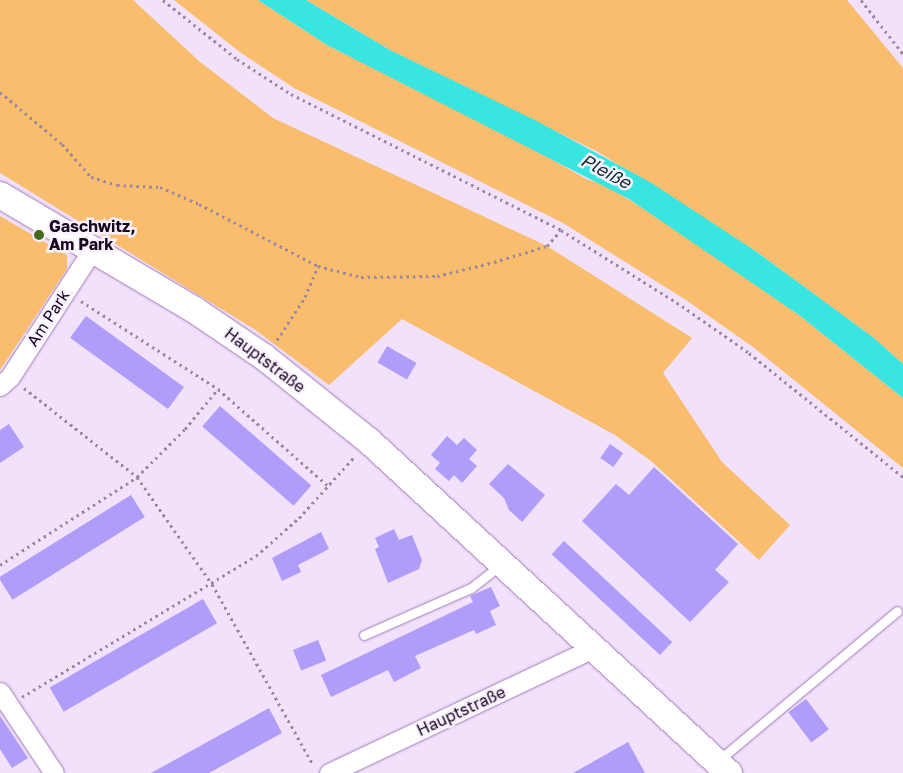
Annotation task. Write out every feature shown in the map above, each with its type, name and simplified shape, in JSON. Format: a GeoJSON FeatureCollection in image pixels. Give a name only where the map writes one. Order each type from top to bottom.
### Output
{"type":"FeatureCollection","features":[{"type":"Feature","properties":{"kind":"main road","name":"Hauptstraße"},"geometry":{"type":"LineString","coordinates":[[0,195],[94,247],[196,310],[264,357],[369,441],[723,767]]}},
{"type":"Feature","properties":{"kind":"street","name":"Am Park"},"geometry":{"type":"LineString","coordinates":[[5,381],[94,247]]}},
{"type":"Feature","properties":{"kind":"street","name":"Hauptstraße"},"geometry":{"type":"LineString","coordinates":[[329,773],[594,648]]}},
{"type":"Feature","properties":{"kind":"street"},"geometry":{"type":"LineString","coordinates":[[4,699],[54,773]]}},
{"type":"Feature","properties":{"kind":"lane"},"geometry":{"type":"LineString","coordinates":[[364,635],[471,588],[502,563]]}},
{"type":"Feature","properties":{"kind":"lane"},"geometry":{"type":"LineString","coordinates":[[723,767],[897,611]]}},
{"type":"Feature","properties":{"kind":"path"},"geometry":{"type":"LineString","coordinates":[[163,0],[237,59],[291,94],[561,230],[749,353],[903,477]]}},
{"type":"Feature","properties":{"kind":"path"},"geometry":{"type":"LineString","coordinates":[[861,0],[903,54]]}},
{"type":"Feature","properties":{"kind":"path"},"geometry":{"type":"LineString","coordinates":[[0,92],[62,144],[91,177],[117,185],[160,187],[199,204],[318,266],[370,279],[437,276],[547,246],[561,230]]}},
{"type":"Feature","properties":{"kind":"path"},"geometry":{"type":"LineString","coordinates":[[264,357],[305,298],[318,266]]}},
{"type":"Feature","properties":{"kind":"path"},"geometry":{"type":"LineString","coordinates":[[66,291],[218,390],[328,486]]}},
{"type":"Feature","properties":{"kind":"path"},"geometry":{"type":"LineString","coordinates":[[5,381],[136,477],[212,584],[317,773]]}},
{"type":"Feature","properties":{"kind":"path"},"geometry":{"type":"LineString","coordinates":[[0,565],[136,477],[186,429],[218,390]]}},
{"type":"Feature","properties":{"kind":"path"},"geometry":{"type":"LineString","coordinates":[[4,699],[212,584],[256,556],[328,486],[369,441]]}},
{"type":"Feature","properties":{"kind":"shaded area"},"geometry":{"type":"Polygon","coordinates":[[[0,0],[133,0],[199,61],[273,118],[547,246],[692,338],[663,373],[722,462],[790,525],[759,560],[651,461],[615,435],[402,319],[329,385],[254,329],[0,173],[0,0]]]}},
{"type":"Feature","properties":{"kind":"shaded area"},"geometry":{"type":"Polygon","coordinates":[[[174,0],[258,0],[327,45],[527,145],[586,179],[605,185],[688,236],[799,315],[903,398],[903,468],[753,347],[686,300],[563,223],[294,88],[241,53],[174,0]]]}},
{"type":"Feature","properties":{"kind":"shaded area"},"geometry":{"type":"Polygon","coordinates":[[[306,0],[847,0],[903,68],[903,364],[874,338],[757,252],[598,152],[390,50],[306,0]]]}},
{"type":"Feature","properties":{"kind":"shaded area"},"geometry":{"type":"Polygon","coordinates":[[[0,216],[67,255],[67,269],[0,370],[0,216]]]}},
{"type":"Feature","properties":{"kind":"water","name":"Pleiße"},"geometry":{"type":"Polygon","coordinates":[[[258,0],[306,0],[390,50],[535,120],[650,182],[757,252],[874,338],[903,364],[903,398],[799,315],[629,199],[327,45],[258,0]]]}},
{"type":"Feature","properties":{"kind":"building"},"geometry":{"type":"Polygon","coordinates":[[[86,316],[184,387],[168,409],[70,338],[86,316]]]}},
{"type":"Feature","properties":{"kind":"building"},"geometry":{"type":"Polygon","coordinates":[[[387,346],[416,363],[407,379],[378,362],[387,346]]]}},
{"type":"Feature","properties":{"kind":"building"},"geometry":{"type":"Polygon","coordinates":[[[220,406],[311,485],[294,506],[202,426],[220,406]]]}},
{"type":"Feature","properties":{"kind":"building"},"geometry":{"type":"Polygon","coordinates":[[[9,424],[24,447],[0,463],[0,430],[9,424]]]}},
{"type":"Feature","properties":{"kind":"building"},"geometry":{"type":"Polygon","coordinates":[[[447,436],[457,445],[464,438],[477,450],[469,459],[477,466],[462,483],[454,475],[449,481],[435,469],[440,463],[431,455],[447,436]]]}},
{"type":"Feature","properties":{"kind":"building"},"geometry":{"type":"Polygon","coordinates":[[[610,444],[623,453],[613,467],[600,458],[610,444]]]}},
{"type":"Feature","properties":{"kind":"building"},"geometry":{"type":"Polygon","coordinates":[[[508,464],[545,495],[522,522],[509,510],[504,498],[489,484],[508,464]]]}},
{"type":"Feature","properties":{"kind":"building"},"geometry":{"type":"Polygon","coordinates":[[[654,467],[738,544],[715,570],[729,582],[690,622],[582,521],[616,484],[629,495],[654,467]]]}},
{"type":"Feature","properties":{"kind":"building"},"geometry":{"type":"Polygon","coordinates":[[[131,495],[145,517],[12,600],[0,577],[131,495]]]}},
{"type":"Feature","properties":{"kind":"building"},"geometry":{"type":"Polygon","coordinates":[[[394,529],[399,540],[412,535],[422,560],[419,569],[388,583],[375,549],[379,547],[375,538],[394,529]]]}},
{"type":"Feature","properties":{"kind":"building"},"geometry":{"type":"Polygon","coordinates":[[[321,532],[329,549],[298,565],[301,572],[282,581],[272,558],[321,532]]]}},
{"type":"Feature","properties":{"kind":"building"},"geometry":{"type":"Polygon","coordinates":[[[564,541],[672,642],[660,655],[552,554],[564,541]]]}},
{"type":"Feature","properties":{"kind":"building"},"geometry":{"type":"Polygon","coordinates":[[[491,587],[500,606],[490,611],[496,625],[476,634],[474,630],[415,656],[421,668],[394,682],[388,670],[331,697],[321,675],[473,602],[470,596],[491,587]]]}},
{"type":"Feature","properties":{"kind":"building"},"geometry":{"type":"Polygon","coordinates":[[[203,599],[217,623],[64,712],[50,688],[203,599]]]}},
{"type":"Feature","properties":{"kind":"building"},"geometry":{"type":"Polygon","coordinates":[[[318,640],[326,660],[301,671],[293,650],[318,640]]]}},
{"type":"Feature","properties":{"kind":"building"},"geometry":{"type":"Polygon","coordinates":[[[806,699],[829,729],[811,743],[788,712],[806,699]]]}},
{"type":"Feature","properties":{"kind":"building"},"geometry":{"type":"Polygon","coordinates":[[[269,708],[282,733],[209,773],[151,773],[269,708]]]}},
{"type":"Feature","properties":{"kind":"building"},"geometry":{"type":"Polygon","coordinates":[[[0,716],[28,758],[12,768],[0,749],[0,716]]]}},
{"type":"Feature","properties":{"kind":"building"},"geometry":{"type":"Polygon","coordinates":[[[628,742],[645,773],[573,773],[628,742]]]}},
{"type":"Feature","properties":{"kind":"place","name":"Gaschwitz, Am Park"},"geometry":{"type":"Point","coordinates":[39,235]}}]}
